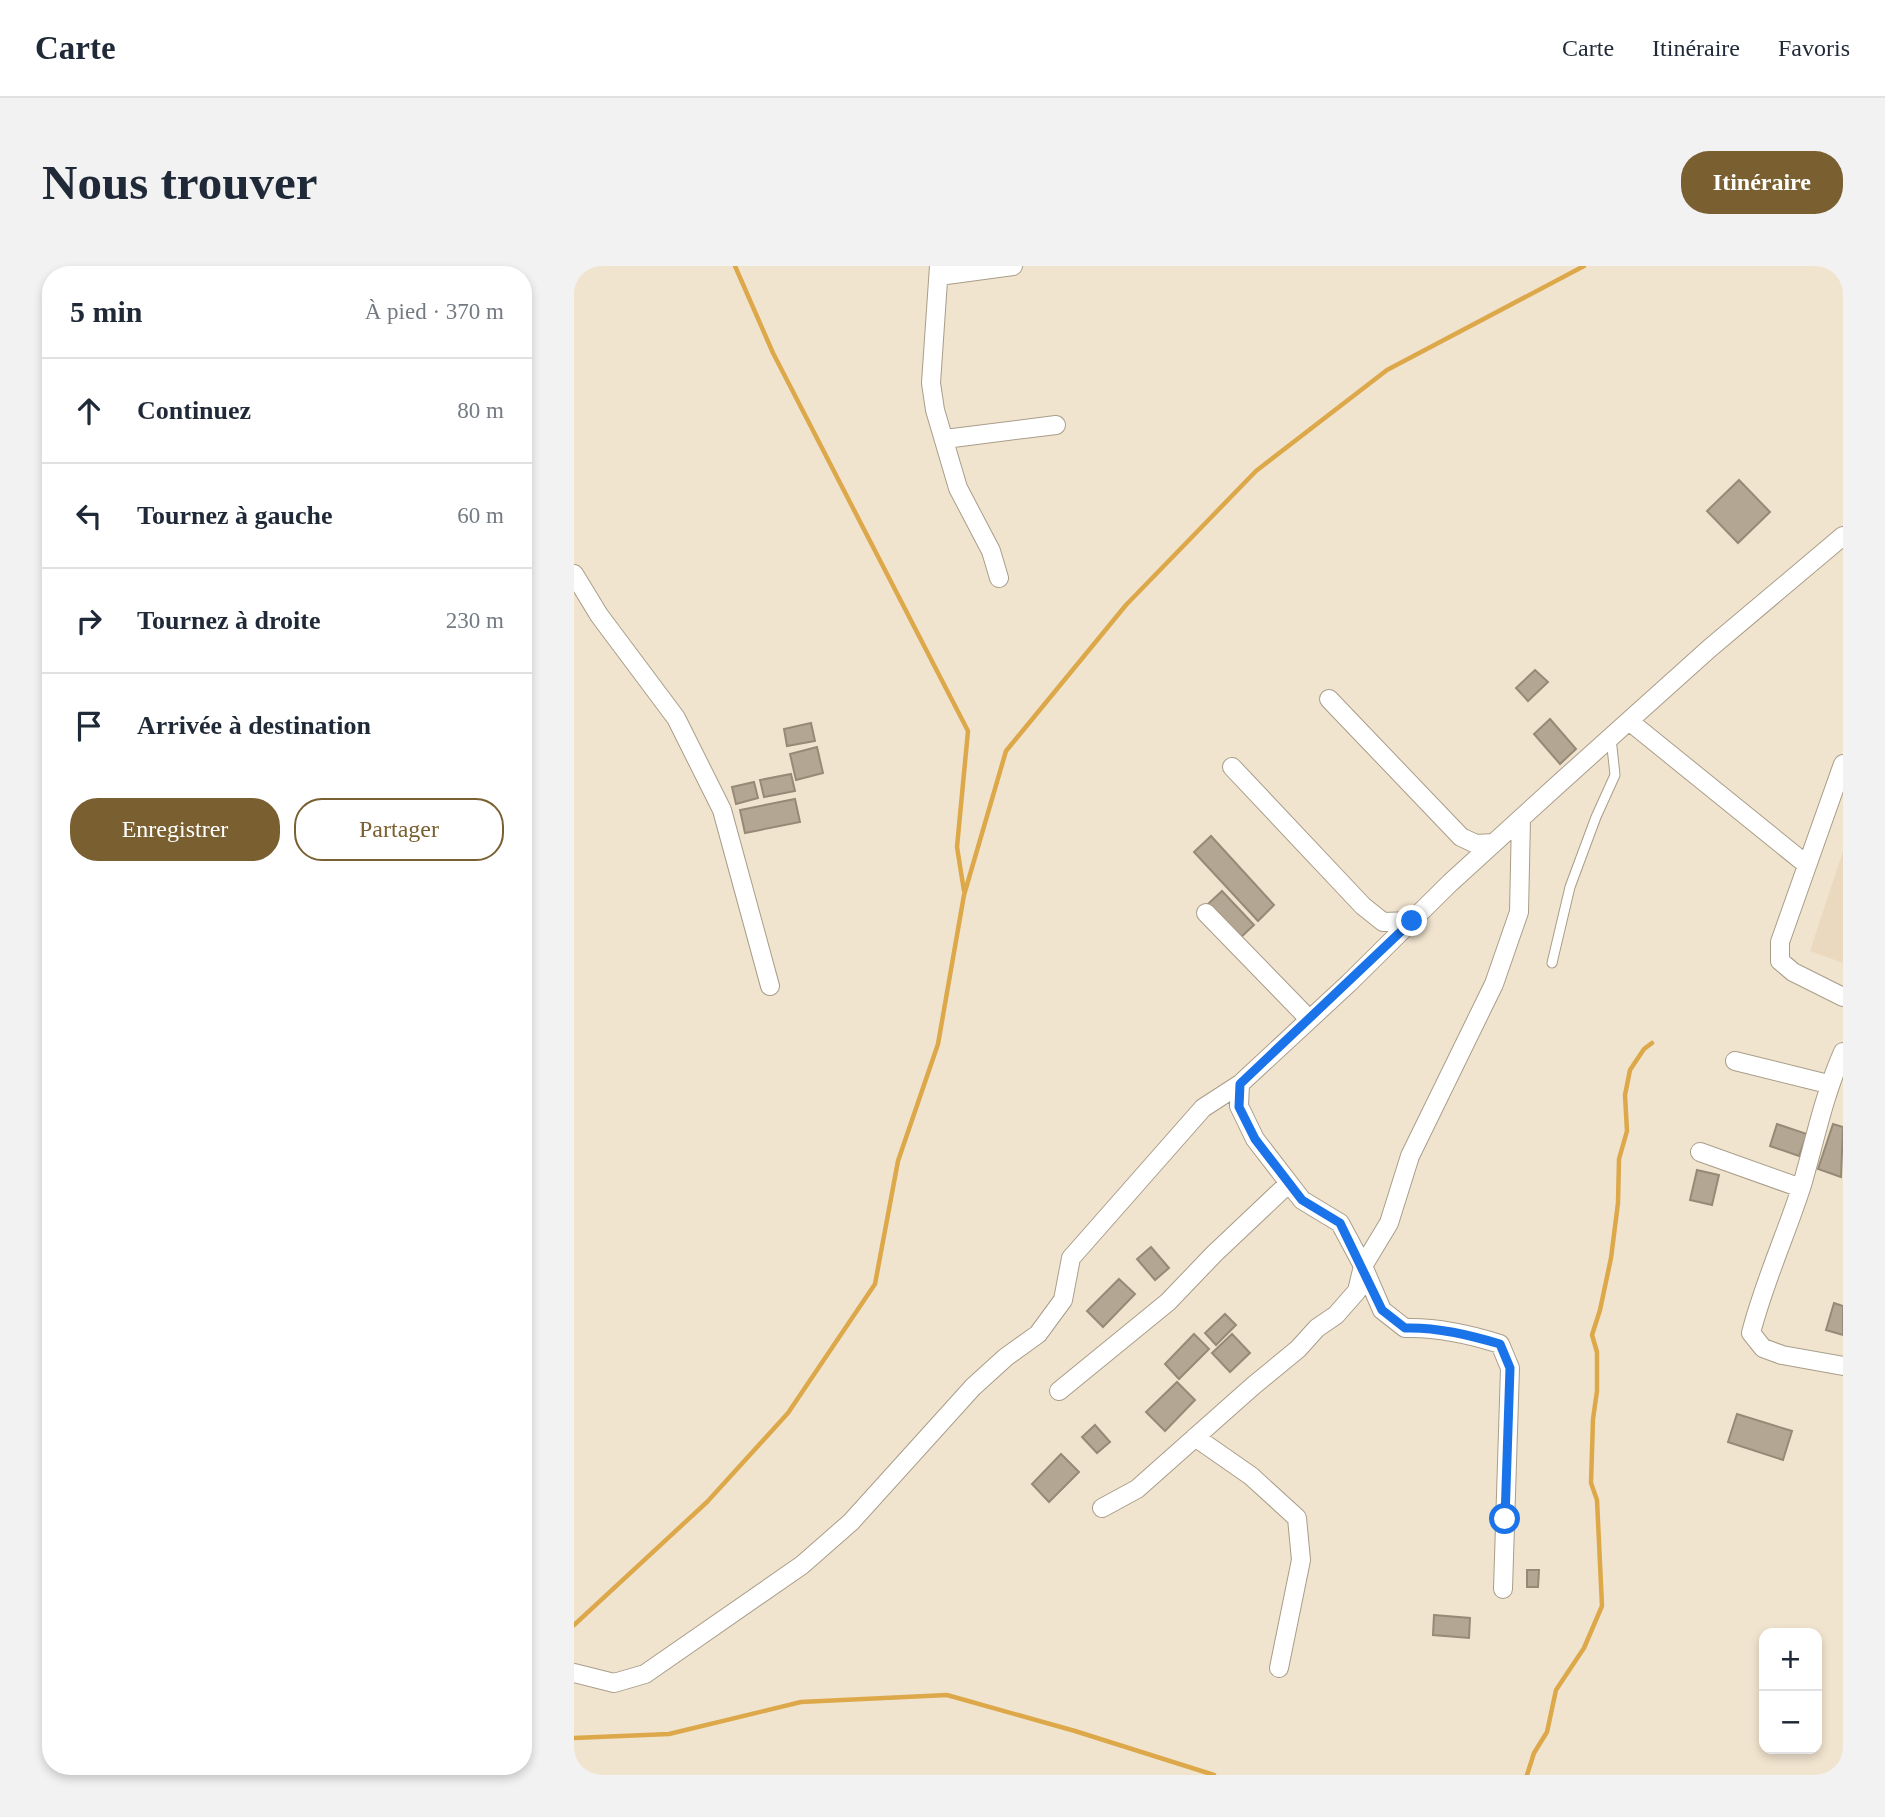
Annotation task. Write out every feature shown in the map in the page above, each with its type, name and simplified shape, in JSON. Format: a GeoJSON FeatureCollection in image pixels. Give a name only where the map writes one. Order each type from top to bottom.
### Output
{"type":"FeatureCollection","features":[{"type":"Feature","properties":{"kind":"street"},"geometry":{"type":"LineString","coordinates":[[999,578],[991,551],[958,488],[934,410],[931,383],[939,271],[1013,266]]}},
{"type":"Feature","properties":{"kind":"street"},"geometry":{"type":"LineString","coordinates":[[945,439],[1056,425]]}},
{"type":"Feature","properties":{"kind":"street"},"geometry":{"type":"LineString","coordinates":[[574,1673],[614,1683],[645,1674],[802,1565],[851,1522],[973,1387],[1006,1357],[1038,1334],[1063,1300],[1071,1258],[1203,1108],[1240,1084],[1494,843],[1710,648],[1843,536]]}},
{"type":"Feature","properties":{"kind":"street"},"geometry":{"type":"LineString","coordinates":[[574,574],[599,615],[676,718],[722,810],[770,986]]}},
{"type":"Feature","properties":{"kind":"street"},"geometry":{"type":"LineString","coordinates":[[1329,699],[1461,837],[1476,844],[1494,843]]}},
{"type":"Feature","properties":{"kind":"street"},"geometry":{"type":"LineString","coordinates":[[1629,721],[1807,865]]}},
{"type":"Feature","properties":{"kind":"street"},"geometry":{"type":"LineString","coordinates":[[1843,764],[1780,942],[1780,961],[1793,972],[1843,997]]}},
{"type":"Feature","properties":{"kind":"street"},"geometry":{"type":"LineString","coordinates":[[1232,767],[1363,906],[1383,922],[1412,921]]}},
{"type":"Feature","properties":{"kind":"street"},"geometry":{"type":"LineString","coordinates":[[1102,1508],[1137,1489],[1298,1349],[1317,1328],[1336,1315],[1357,1291],[1363,1266],[1389,1223],[1410,1156],[1494,984],[1519,912],[1521,819]]}},
{"type":"Feature","properties":{"kind":"street"},"geometry":{"type":"LineString","coordinates":[[1206,913],[1309,1019]]}},
{"type":"Feature","properties":{"kind":"street"},"geometry":{"type":"LineString","coordinates":[[1843,1052],[1828,1084],[1801,1188],[1758,1305],[1751,1333],[1763,1348],[1782,1355],[1843,1366]]}},
{"type":"Feature","properties":{"kind":"street"},"geometry":{"type":"LineString","coordinates":[[1735,1061],[1828,1084]]}},
{"type":"Feature","properties":{"kind":"street"},"geometry":{"type":"LineString","coordinates":[[1240,1084],[1239,1107],[1255,1139],[1302,1200],[1340,1223],[1382,1310],[1405,1328],[1424,1327],[1500,1344],[1510,1368],[1503,1589]]}},
{"type":"Feature","properties":{"kind":"street"},"geometry":{"type":"LineString","coordinates":[[1700,1152],[1801,1188]]}},
{"type":"Feature","properties":{"kind":"street"},"geometry":{"type":"LineString","coordinates":[[1059,1391],[1168,1303],[1214,1254],[1288,1184]]}},
{"type":"Feature","properties":{"kind":"street"},"geometry":{"type":"LineString","coordinates":[[1195,1437],[1251,1476],[1297,1518],[1301,1560],[1279,1668]]}},
{"type":"Feature","properties":{"kind":"lane"},"geometry":{"type":"LineString","coordinates":[[1552,963],[1570,887],[1595,817],[1615,775],[1611,737]]}},
{"type":"Feature","properties":{"kind":"shaded area"},"geometry":{"type":"Polygon","coordinates":[[[1843,851],[1843,963],[1810,951],[1843,851]]]}},
{"type":"Feature","properties":{"kind":"building"},"geometry":{"type":"Polygon","coordinates":[[[1739,480],[1770,512],[1738,543],[1707,511],[1739,480]]]}},
{"type":"Feature","properties":{"kind":"building"},"geometry":{"type":"Polygon","coordinates":[[[1535,670],[1548,682],[1528,701],[1516,688],[1535,670]]]}},
{"type":"Feature","properties":{"kind":"building"},"geometry":{"type":"Polygon","coordinates":[[[1550,719],[1576,749],[1560,764],[1534,734],[1550,719]]]}},
{"type":"Feature","properties":{"kind":"building"},"geometry":{"type":"Polygon","coordinates":[[[811,723],[815,741],[787,746],[784,729],[811,723]]]}},
{"type":"Feature","properties":{"kind":"building"},"geometry":{"type":"Polygon","coordinates":[[[817,747],[823,773],[796,780],[790,754],[817,747]]]}},
{"type":"Feature","properties":{"kind":"building"},"geometry":{"type":"Polygon","coordinates":[[[791,774],[795,791],[764,797],[760,780],[791,774]]]}},
{"type":"Feature","properties":{"kind":"building"},"geometry":{"type":"Polygon","coordinates":[[[754,782],[758,798],[736,804],[732,787],[754,782]]]}},
{"type":"Feature","properties":{"kind":"building"},"geometry":{"type":"Polygon","coordinates":[[[795,799],[800,822],[745,833],[740,810],[795,799]]]}},
{"type":"Feature","properties":{"kind":"building"},"geometry":{"type":"Polygon","coordinates":[[[1211,836],[1274,905],[1258,921],[1194,852],[1211,836]]]}},
{"type":"Feature","properties":{"kind":"building"},"geometry":{"type":"Polygon","coordinates":[[[1222,891],[1254,925],[1241,937],[1208,904],[1222,891]]]}},
{"type":"Feature","properties":{"kind":"building"},"geometry":{"type":"Polygon","coordinates":[[[1777,1124],[1807,1134],[1799,1156],[1770,1146],[1777,1124]]]}},
{"type":"Feature","properties":{"kind":"building"},"geometry":{"type":"Polygon","coordinates":[[[1833,1124],[1843,1127],[1841,1177],[1818,1169],[1833,1124]]]}},
{"type":"Feature","properties":{"kind":"building"},"geometry":{"type":"Polygon","coordinates":[[[1697,1170],[1719,1175],[1712,1205],[1690,1200],[1697,1170]]]}},
{"type":"Feature","properties":{"kind":"building"},"geometry":{"type":"Polygon","coordinates":[[[1151,1247],[1169,1268],[1155,1280],[1137,1259],[1151,1247]]]}},
{"type":"Feature","properties":{"kind":"building"},"geometry":{"type":"Polygon","coordinates":[[[1119,1279],[1135,1294],[1103,1327],[1087,1311],[1119,1279]]]}},
{"type":"Feature","properties":{"kind":"building"},"geometry":{"type":"Polygon","coordinates":[[[1834,1303],[1843,1306],[1843,1335],[1826,1330],[1834,1303]]]}},
{"type":"Feature","properties":{"kind":"building"},"geometry":{"type":"Polygon","coordinates":[[[1225,1314],[1236,1325],[1216,1345],[1205,1333],[1225,1314]]]}},
{"type":"Feature","properties":{"kind":"building"},"geometry":{"type":"Polygon","coordinates":[[[1194,1334],[1209,1349],[1179,1379],[1165,1364],[1194,1334]]]}},
{"type":"Feature","properties":{"kind":"building"},"geometry":{"type":"Polygon","coordinates":[[[1232,1334],[1250,1353],[1230,1372],[1212,1353],[1232,1334]]]}},
{"type":"Feature","properties":{"kind":"building"},"geometry":{"type":"Polygon","coordinates":[[[1177,1382],[1195,1400],[1165,1431],[1146,1412],[1177,1382]]]}},
{"type":"Feature","properties":{"kind":"building"},"geometry":{"type":"Polygon","coordinates":[[[1737,1414],[1792,1431],[1783,1460],[1728,1442],[1737,1414]]]}},
{"type":"Feature","properties":{"kind":"building"},"geometry":{"type":"Polygon","coordinates":[[[1095,1425],[1110,1442],[1097,1453],[1082,1437],[1095,1425]]]}},
{"type":"Feature","properties":{"kind":"building"},"geometry":{"type":"Polygon","coordinates":[[[1061,1454],[1079,1472],[1049,1502],[1032,1484],[1061,1454]]]}},
{"type":"Feature","properties":{"kind":"building"},"geometry":{"type":"Polygon","coordinates":[[[1527,1570],[1539,1570],[1538,1587],[1527,1587],[1527,1570]]]}},
{"type":"Feature","properties":{"kind":"building"},"geometry":{"type":"Polygon","coordinates":[[[1434,1615],[1470,1618],[1469,1638],[1433,1635],[1434,1615]]]}},
{"type":"Feature","properties":{"kind":"waterway"},"geometry":{"type":"LineString","coordinates":[[735,266],[773,353],[968,731],[957,847],[964,891]]}},
{"type":"Feature","properties":{"kind":"waterway"},"geometry":{"type":"LineString","coordinates":[[574,1625],[707,1502],[788,1413],[875,1284],[898,1161],[938,1044],[964,895],[1006,751],[1126,605],[1256,471],[1387,370],[1584,266]]}},
{"type":"Feature","properties":{"kind":"waterway"},"geometry":{"type":"LineString","coordinates":[[1527,1775],[1534,1753],[1547,1732],[1556,1690],[1584,1648],[1602,1606],[1597,1500],[1591,1483],[1593,1419],[1597,1391],[1597,1352],[1592,1335],[1611,1258],[1618,1203],[1619,1159],[1627,1131],[1625,1095],[1630,1070],[1644,1049],[1652,1043]]}},
{"type":"Feature","properties":{"kind":"waterway"},"geometry":{"type":"LineString","coordinates":[[574,1738],[669,1734],[801,1702],[947,1695],[1075,1731],[1214,1775]]}},
{"type":"Feature","properties":{"kind":"route"},"geometry":{"type":"LineString","coordinates":[[1412,921],[1240,1084],[1239,1107],[1255,1139],[1288,1184],[1302,1200],[1340,1223],[1382,1310],[1405,1328],[1424,1327],[1500,1344],[1510,1368],[1505,1519]]}}]}
